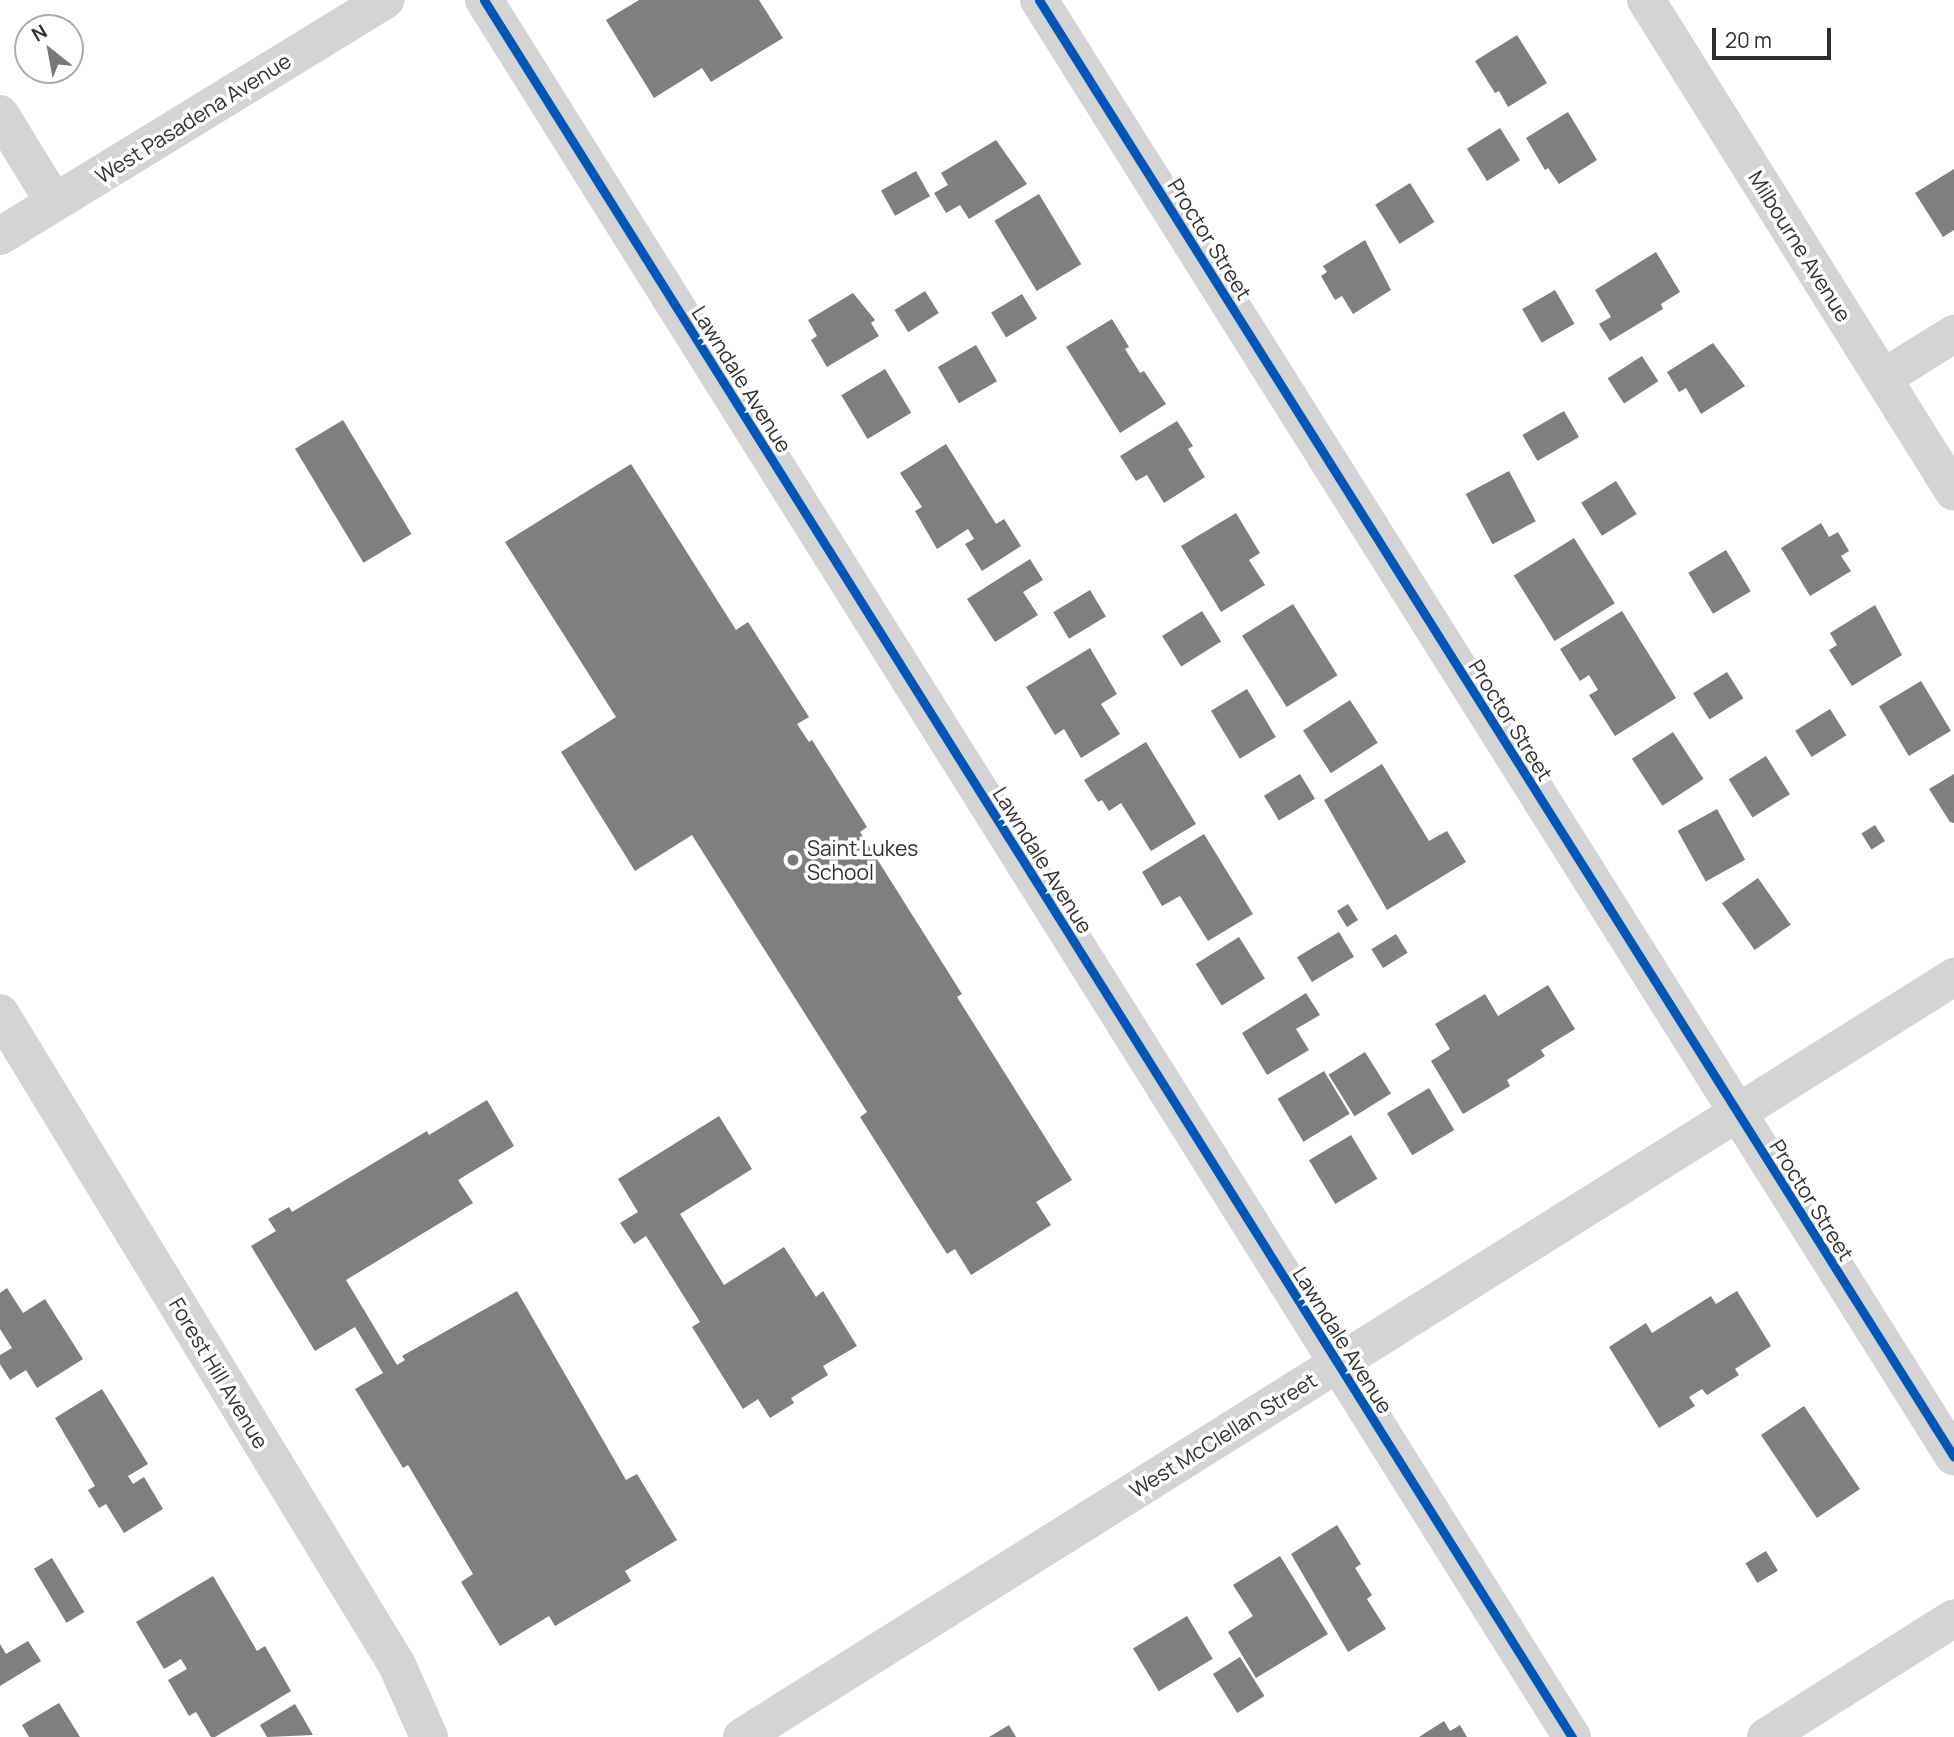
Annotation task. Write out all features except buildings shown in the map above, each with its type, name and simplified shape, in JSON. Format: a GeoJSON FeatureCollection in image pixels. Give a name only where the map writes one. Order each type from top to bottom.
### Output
{"type":"FeatureCollection","features":[{"type":"Feature","properties":{"kind":"street","name":"West Pasadena Avenue"},"geometry":{"type":"LineString","coordinates":[[0,236],[385,0]]}},
{"type":"Feature","properties":{"kind":"street","name":"Lawndale Avenue"},"geometry":{"type":"LineString","coordinates":[[484,0],[1572,1737]]}},
{"type":"Feature","properties":{"kind":"street","name":"Proctor Street"},"geometry":{"type":"LineString","coordinates":[[1039,0],[1954,1457]]}},
{"type":"Feature","properties":{"kind":"street","name":"Milbourne Avenue"},"geometry":{"type":"LineString","coordinates":[[1646,0],[1954,492]]}},
{"type":"Feature","properties":{"kind":"street"},"geometry":{"type":"LineString","coordinates":[[0,114],[54,202]]}},
{"type":"Feature","properties":{"kind":"street"},"geometry":{"type":"LineString","coordinates":[[1883,378],[1954,334]]}},
{"type":"Feature","properties":{"kind":"street","name":"West McClellan Street"},"geometry":{"type":"LineString","coordinates":[[742,1737],[1954,977]]}},
{"type":"Feature","properties":{"kind":"street","name":"Forest Hill Avenue"},"geometry":{"type":"LineString","coordinates":[[0,1013],[397,1665],[429,1737]]}},
{"type":"Feature","properties":{"kind":"street"},"geometry":{"type":"LineString","coordinates":[[1766,1737],[1954,1618]]}},
{"type":"Feature","properties":{"kind":"cycle path"},"geometry":{"type":"LineString","coordinates":[[484,0],[1572,1737]]}},
{"type":"Feature","properties":{"kind":"cycle path"},"geometry":{"type":"LineString","coordinates":[[1039,0],[1954,1457]]}},
{"type":"Feature","properties":{"kind":"place","name":"Saint Lukes School"},"geometry":{"type":"Point","coordinates":[793,860]}}]}
